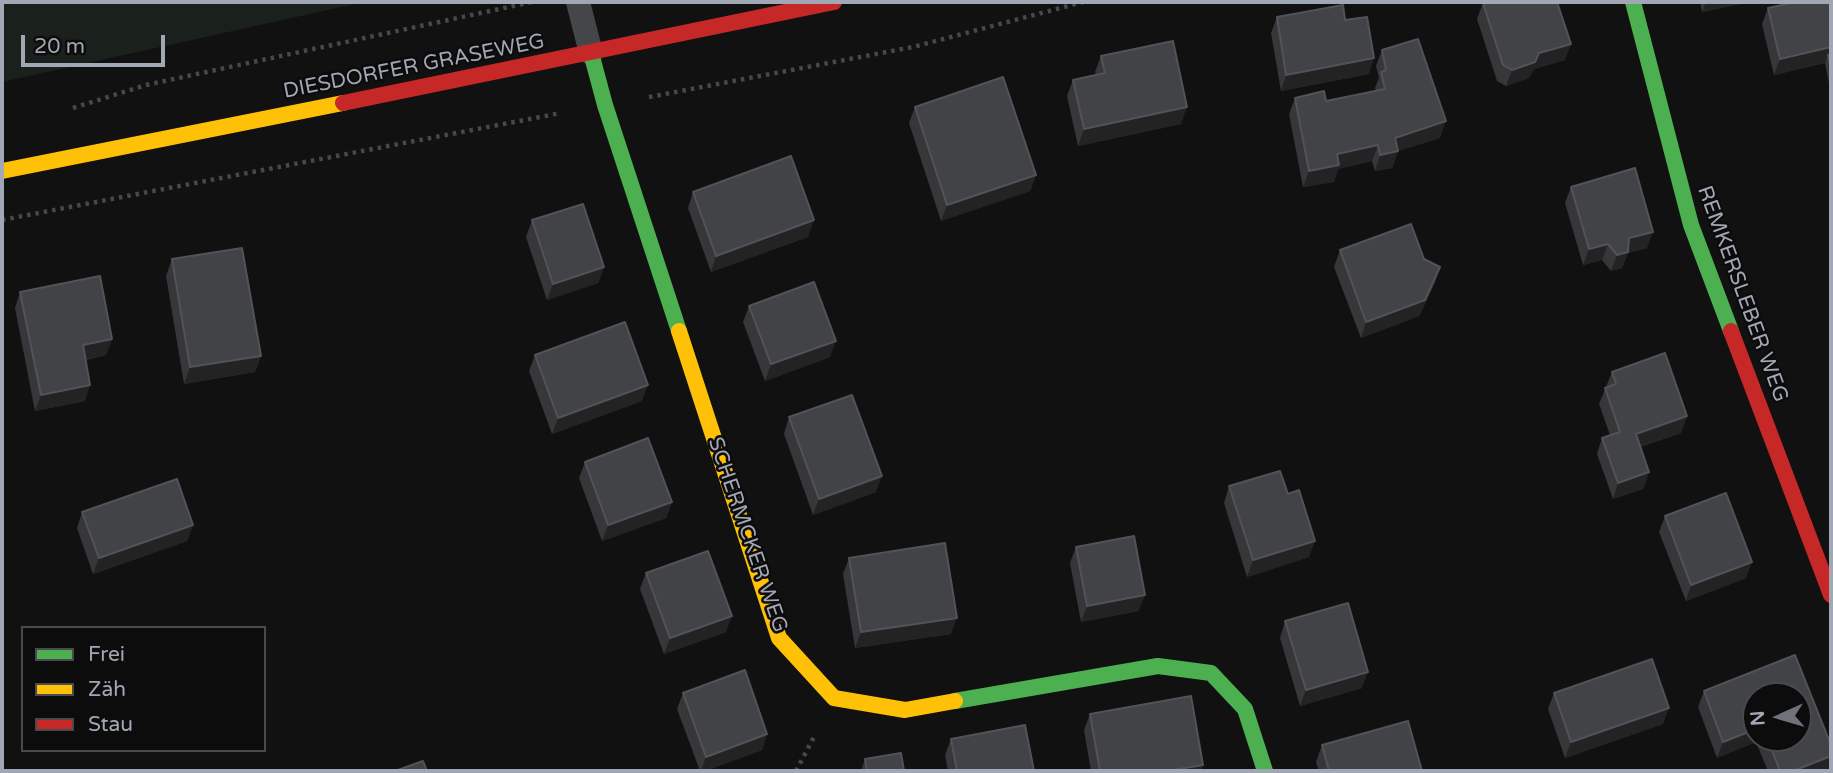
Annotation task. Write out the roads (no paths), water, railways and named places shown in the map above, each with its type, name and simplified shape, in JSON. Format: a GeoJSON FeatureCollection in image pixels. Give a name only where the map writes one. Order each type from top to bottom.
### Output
{"type":"FeatureCollection","features":[{"type":"Feature","properties":{"kind":"street","name":"DIESDORFER GRASEWEG"},"geometry":{"type":"LineString","coordinates":[[2,171],[834,2]]}},
{"type":"Feature","properties":{"kind":"street","name":"REMKERSLEBER WEG"},"geometry":{"type":"LineString","coordinates":[[1633,2],[1691,225],[1831,595]]}},
{"type":"Feature","properties":{"kind":"street","name":"SCHERMCKER WEG"},"geometry":{"type":"LineString","coordinates":[[591,53],[611,125],[779,638],[834,698],[905,710],[1158,666],[1210,673],[1245,709],[1265,771]]}},
{"type":"Feature","properties":{"kind":"lane","name":"SCHERMCKER WEG"},"geometry":{"type":"LineString","coordinates":[[579,2],[591,53]]}}]}
